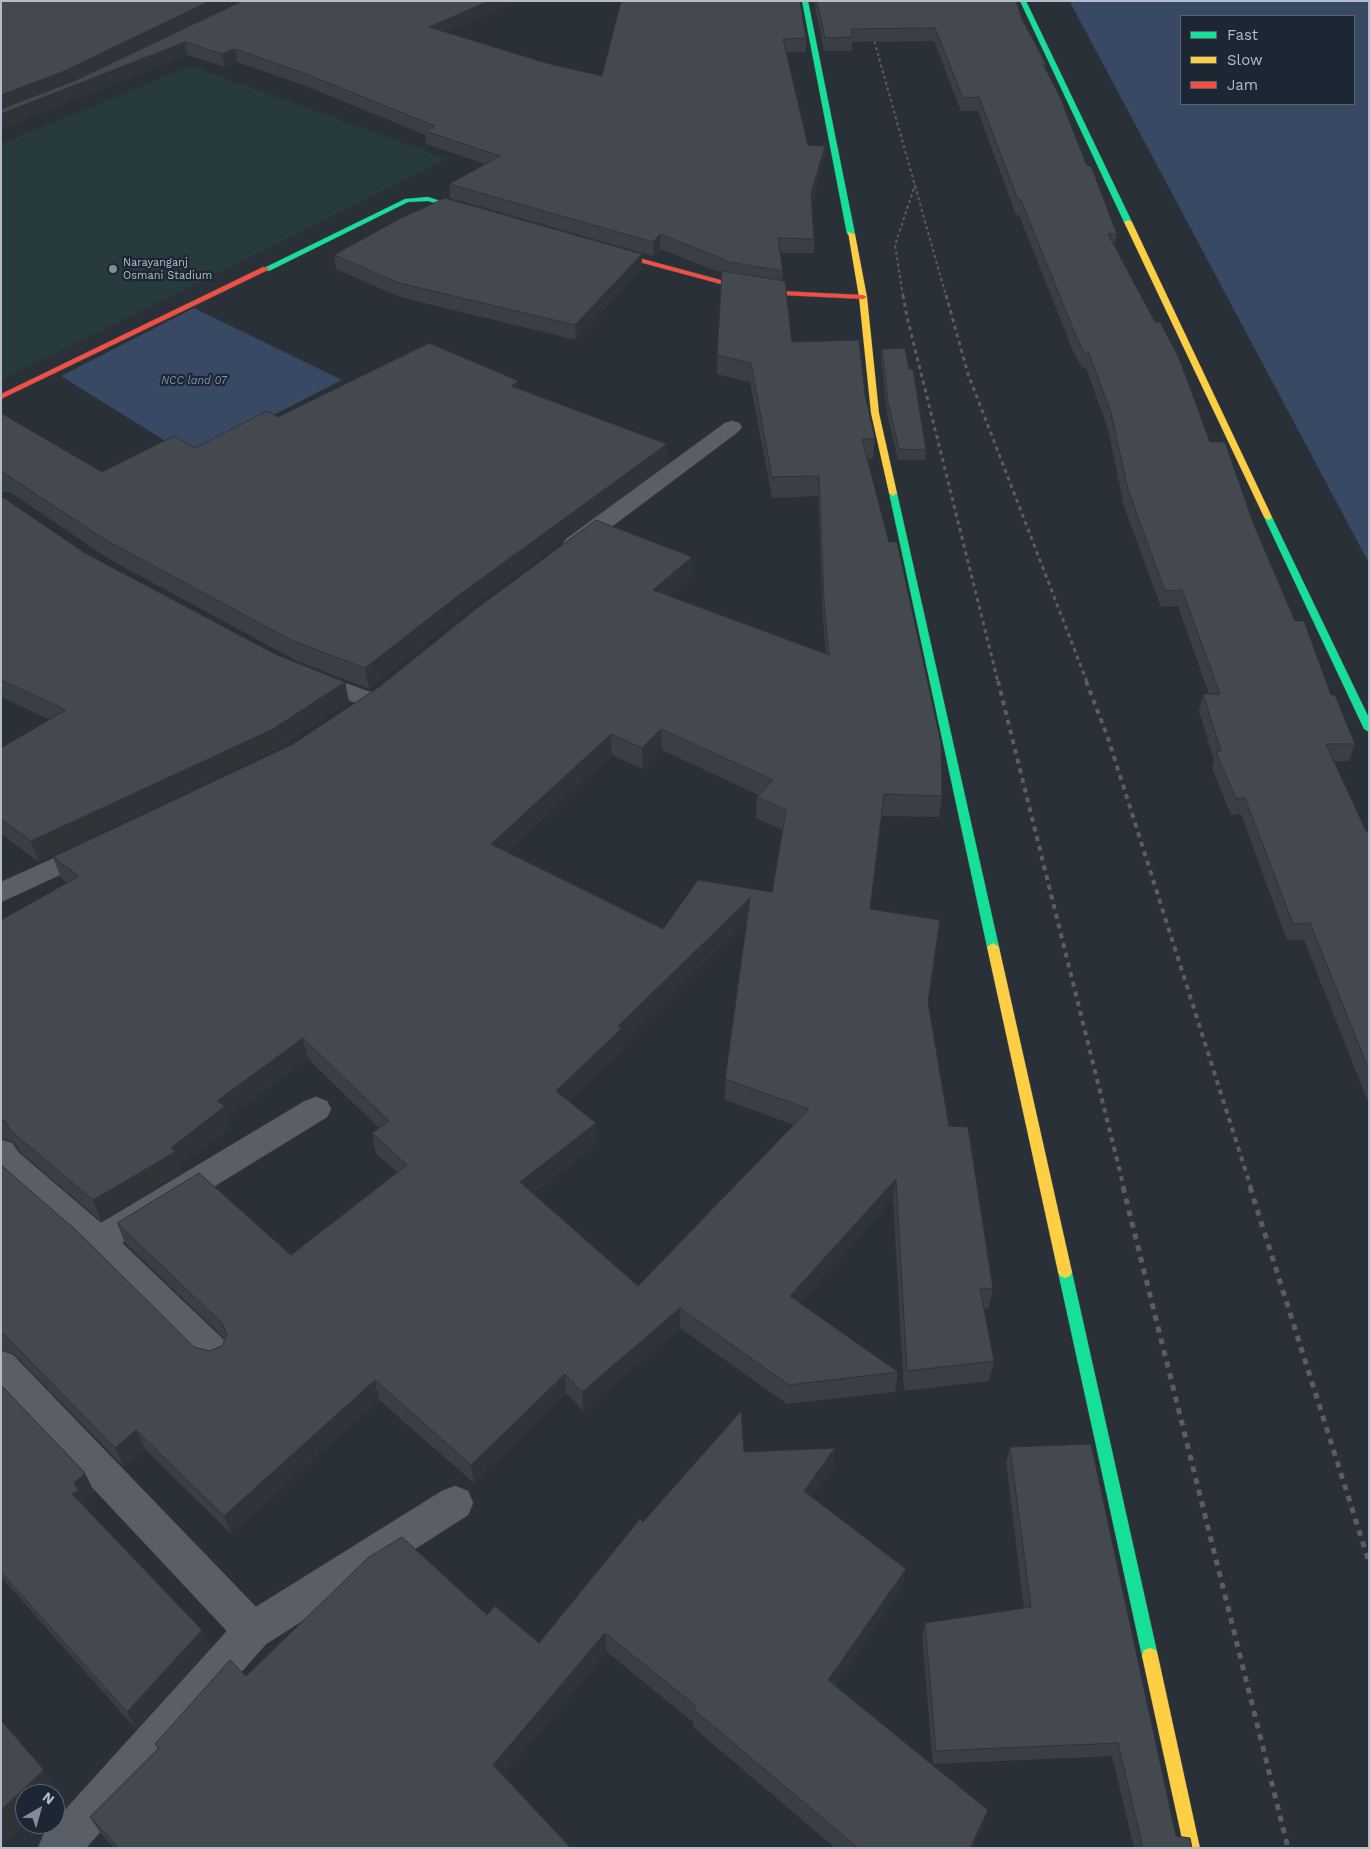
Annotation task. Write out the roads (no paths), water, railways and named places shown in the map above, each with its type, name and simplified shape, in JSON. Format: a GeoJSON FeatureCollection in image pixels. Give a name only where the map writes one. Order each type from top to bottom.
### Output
{"type":"FeatureCollection","features":[{"type":"Feature","properties":{"kind":"street"},"geometry":{"type":"LineString","coordinates":[[804,1],[863,297],[875,413],[1192,1848]]}},
{"type":"Feature","properties":{"kind":"street"},"geometry":{"type":"LineString","coordinates":[[1022,1],[1369,729]]}},
{"type":"Feature","properties":{"kind":"street"},"geometry":{"type":"LineString","coordinates":[[1,397],[407,200],[428,199],[485,215]]}},
{"type":"Feature","properties":{"kind":"street"},"geometry":{"type":"LineString","coordinates":[[598,248],[743,288],[780,293],[863,297]]}},
{"type":"Feature","properties":{"kind":"street"},"geometry":{"type":"LineString","coordinates":[[558,557],[732,427]]}},
{"type":"Feature","properties":{"kind":"street"},"geometry":{"type":"LineString","coordinates":[[296,672],[380,695],[349,716]]}},
{"type":"Feature","properties":{"kind":"street"},"geometry":{"type":"LineString","coordinates":[[1,893],[109,842]]}},
{"type":"Feature","properties":{"kind":"street"},"geometry":{"type":"LineString","coordinates":[[99,1241],[316,1109]]}},
{"type":"Feature","properties":{"kind":"street"},"geometry":{"type":"LineString","coordinates":[[1,1152],[8,1162],[99,1241],[215,1354]]}},
{"type":"Feature","properties":{"kind":"street"},"geometry":{"type":"LineString","coordinates":[[1,1366],[252,1631]]}},
{"type":"Feature","properties":{"kind":"street"},"geometry":{"type":"LineString","coordinates":[[58,1848],[252,1631],[455,1503]]}},
{"type":"Feature","properties":{"kind":"water"},"geometry":{"type":"Polygon","coordinates":[[[1369,1],[1369,563],[1070,2],[1369,1]]]}},
{"type":"Feature","properties":{"kind":"water","name":"NCC land 07"},"geometry":{"type":"Polygon","coordinates":[[[194,308],[342,380],[191,457],[61,376],[194,308]]]}},
{"type":"Feature","properties":{"kind":"railway"},"geometry":{"type":"LineString","coordinates":[[863,1],[915,185]]}},
{"type":"Feature","properties":{"kind":"railway"},"geometry":{"type":"LineString","coordinates":[[903,296],[895,245],[915,185]]}},
{"type":"Feature","properties":{"kind":"railway"},"geometry":{"type":"LineString","coordinates":[[915,185],[946,296]]}},
{"type":"Feature","properties":{"kind":"railway"},"geometry":{"type":"LineString","coordinates":[[903,295],[998,682]]}},
{"type":"Feature","properties":{"kind":"railway"},"geometry":{"type":"LineString","coordinates":[[946,295],[968,374],[1087,682]]}},
{"type":"Feature","properties":{"kind":"railway"},"geometry":{"type":"LineString","coordinates":[[998,681],[1124,1188]]}},
{"type":"Feature","properties":{"kind":"railway"},"geometry":{"type":"LineString","coordinates":[[1086,681],[1108,738],[1251,1188]]}},
{"type":"Feature","properties":{"kind":"railway"},"geometry":{"type":"LineString","coordinates":[[1123,1187],[1288,1848]]}},
{"type":"Feature","properties":{"kind":"railway"},"geometry":{"type":"LineString","coordinates":[[1250,1187],[1369,1562]]}},
{"type":"Feature","properties":{"kind":"place","name":"Narayanganj Osmani Stadium"},"geometry":{"type":"Point","coordinates":[113,269]}}]}
